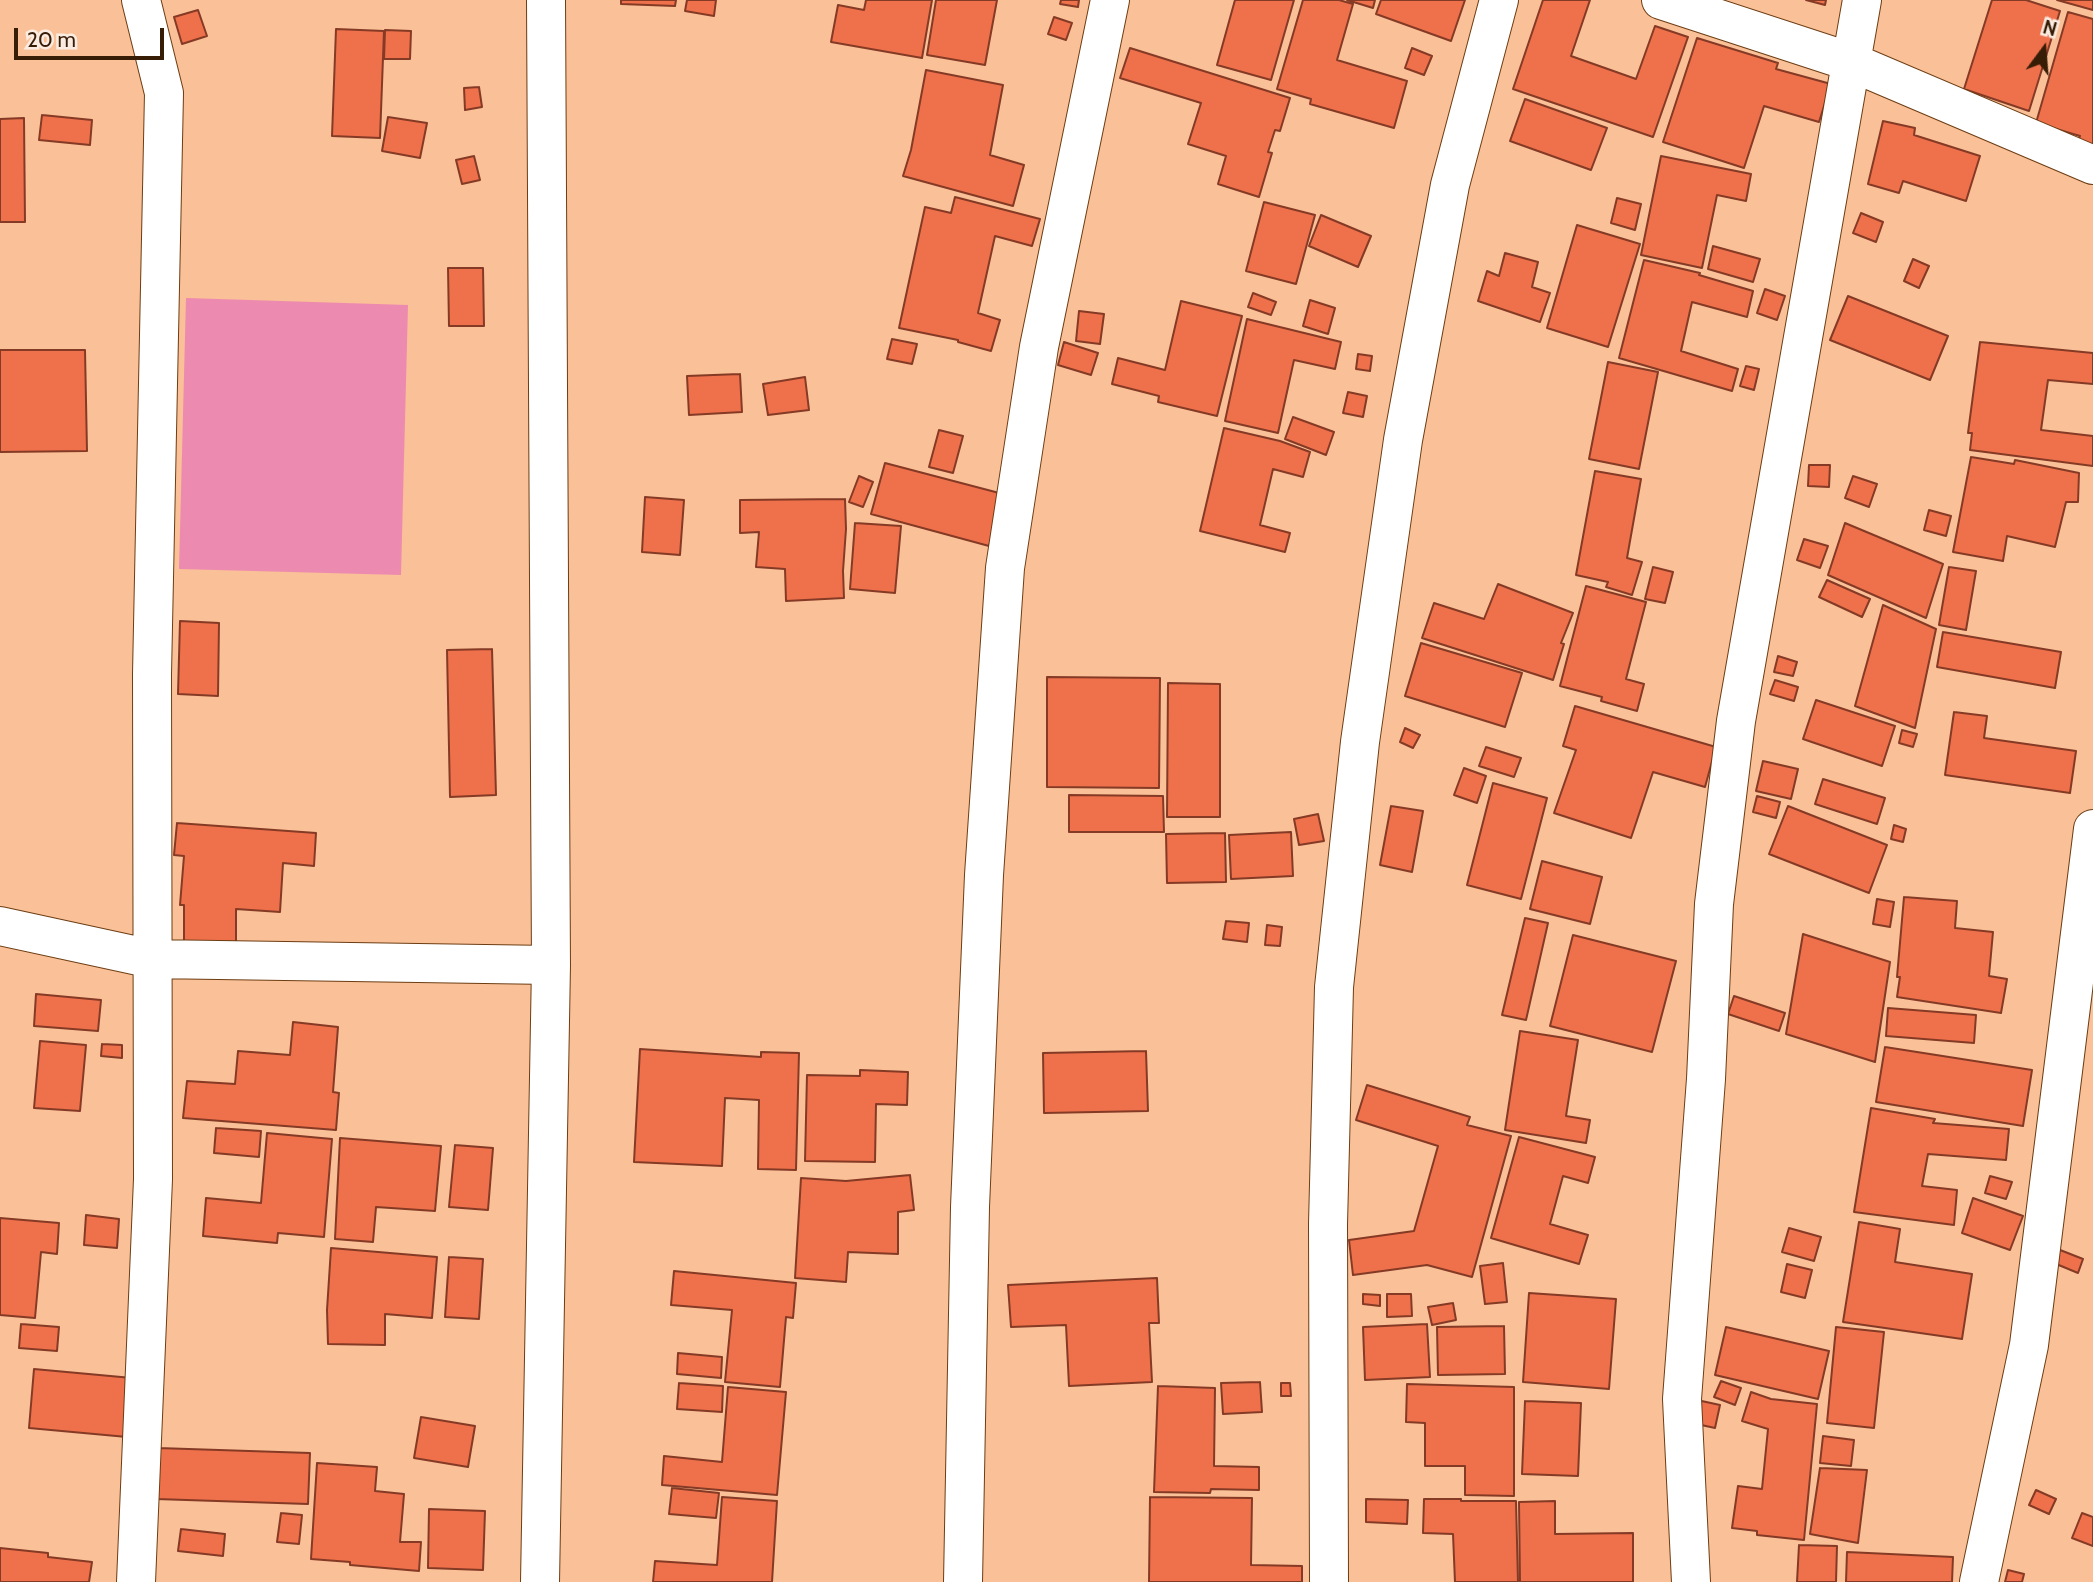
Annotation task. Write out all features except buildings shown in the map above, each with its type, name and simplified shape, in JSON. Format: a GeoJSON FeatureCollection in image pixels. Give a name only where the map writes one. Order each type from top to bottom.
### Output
{"type":"FeatureCollection","features":[{"type":"Feature","properties":{"kind":"street"},"geometry":{"type":"LineString","coordinates":[[136,1582],[153,1179],[152,660],[164,93],[141,0]]}},
{"type":"Feature","properties":{"kind":"street"},"geometry":{"type":"LineString","coordinates":[[540,1582],[551,965],[546,0]]}},
{"type":"Feature","properties":{"kind":"street"},"geometry":{"type":"LineString","coordinates":[[963,1582],[971,1180],[984,875],[1005,568],[1040,347],[1110,0]]}},
{"type":"Feature","properties":{"kind":"street"},"geometry":{"type":"LineString","coordinates":[[1329,1582],[1328,1224],[1334,987],[1360,742],[1403,440],[1450,185],[1499,0]]}},
{"type":"Feature","properties":{"kind":"street"},"geometry":{"type":"LineString","coordinates":[[1661,0],[1851,62],[2093,165]]}},
{"type":"Feature","properties":{"kind":"street"},"geometry":{"type":"LineString","coordinates":[[1691,1582],[1682,1399],[1706,1079],[1714,905],[1736,721],[1862,0]]}},
{"type":"Feature","properties":{"kind":"street"},"geometry":{"type":"LineString","coordinates":[[1979,1582],[2029,1345],[2093,829]]}},
{"type":"Feature","properties":{"kind":"street"},"geometry":{"type":"LineString","coordinates":[[0,926],[152,959],[551,965]]}},
{"type":"Feature","properties":{"kind":"shaded area"},"geometry":{"type":"Polygon","coordinates":[[[186,298],[408,305],[401,575],[179,569],[186,298]]]}}]}
